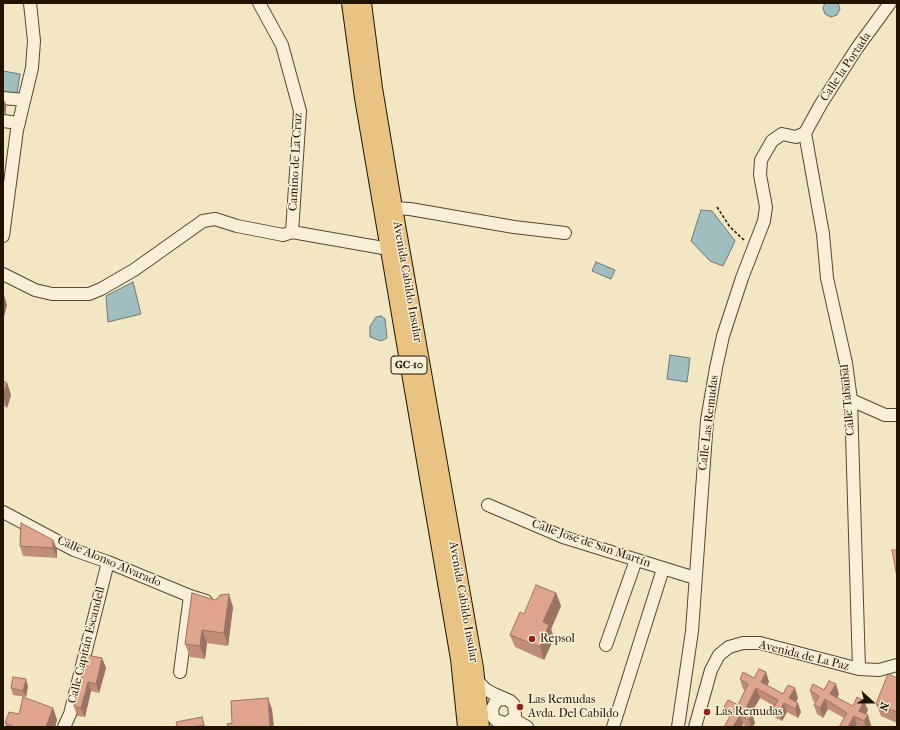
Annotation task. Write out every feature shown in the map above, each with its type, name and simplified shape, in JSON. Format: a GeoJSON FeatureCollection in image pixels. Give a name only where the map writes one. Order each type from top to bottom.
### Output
{"type":"FeatureCollection","features":[{"type":"Feature","properties":{"kind":"main road","name":"Avenida Cabildo Insular"},"geometry":{"type":"LineString","coordinates":[[350,3],[363,98],[459,659],[466,727]]}},
{"type":"Feature","properties":{"kind":"main road","name":"Avenida Cabildo Insular"},"geometry":{"type":"LineString","coordinates":[[363,3],[374,88],[476,679],[481,727]]}},
{"type":"Feature","properties":{"kind":"street"},"geometry":{"type":"LineString","coordinates":[[3,236],[19,123],[32,68],[34,41],[30,3]]}},
{"type":"Feature","properties":{"kind":"street","name":"Camino de La Cruz"},"geometry":{"type":"LineString","coordinates":[[259,3],[282,45],[300,111],[292,232]]}},
{"type":"Feature","properties":{"kind":"street","name":"Calle la Portada"},"geometry":{"type":"LineString","coordinates":[[805,133],[821,104],[853,54],[890,3]]}},
{"type":"Feature","properties":{"kind":"street"},"geometry":{"type":"LineString","coordinates":[[3,98],[24,98]]}},
{"type":"Feature","properties":{"kind":"street"},"geometry":{"type":"LineString","coordinates":[[3,121],[19,123]]}},
{"type":"Feature","properties":{"kind":"street","name":"Calle Las Remudas"},"geometry":{"type":"LineString","coordinates":[[678,727],[692,631],[706,420],[716,368],[723,336],[742,278],[764,221],[766,207],[760,175],[761,160],[772,141],[782,134],[796,136],[805,133]]}},
{"type":"Feature","properties":{"kind":"street","name":"Calle Tabaibal"},"geometry":{"type":"LineString","coordinates":[[805,133],[823,234],[827,278],[846,363],[851,400],[859,669]]}},
{"type":"Feature","properties":{"kind":"street"},"geometry":{"type":"LineString","coordinates":[[394,208],[410,209],[514,227],[565,233]]}},
{"type":"Feature","properties":{"kind":"street"},"geometry":{"type":"LineString","coordinates":[[3,274],[35,290],[52,294],[89,294],[101,289],[134,270],[203,221],[215,219],[237,226],[283,235],[292,232],[389,249]]}},
{"type":"Feature","properties":{"kind":"street"},"geometry":{"type":"LineString","coordinates":[[851,400],[886,415],[897,415]]}},
{"type":"Feature","properties":{"kind":"street","name":"Calle José de San Martín"},"geometry":{"type":"LineString","coordinates":[[488,505],[563,537],[695,578]]}},
{"type":"Feature","properties":{"kind":"street","name":"Calle Alonso Alvarado"},"geometry":{"type":"LineString","coordinates":[[3,512],[74,550],[108,562],[190,596],[218,605]]}},
{"type":"Feature","properties":{"kind":"street"},"geometry":{"type":"LineString","coordinates":[[606,645],[636,560]]}},
{"type":"Feature","properties":{"kind":"street","name":"Calle Capitán Escandell"},"geometry":{"type":"LineString","coordinates":[[64,727],[70,714],[108,562]]}},
{"type":"Feature","properties":{"kind":"street"},"geometry":{"type":"LineString","coordinates":[[613,727],[663,569]]}},
{"type":"Feature","properties":{"kind":"street"},"geometry":{"type":"LineString","coordinates":[[180,672],[190,596]]}},
{"type":"Feature","properties":{"kind":"street","name":"Avenida de La Paz"},"geometry":{"type":"LineString","coordinates":[[695,727],[711,670],[719,654],[729,647],[743,643],[760,643],[859,669],[879,670],[897,665]]}},
{"type":"Feature","properties":{"kind":"street"},"geometry":{"type":"LineString","coordinates":[[476,679],[485,689],[510,701],[514,705],[516,710],[505,723]]}},
{"type":"Feature","properties":{"kind":"street"},"geometry":{"type":"LineString","coordinates":[[504,699],[500,699],[494,705],[492,713],[496,720],[527,727]]}},
{"type":"Feature","properties":{"kind":"path"},"geometry":{"type":"LineString","coordinates":[[717,207],[730,227],[743,240],[755,245]]}},
{"type":"Feature","properties":{"kind":"water"},"geometry":{"type":"Polygon","coordinates":[[[825,3],[838,3],[840,9],[837,15],[831,17],[825,14],[823,8],[825,3]]]}},
{"type":"Feature","properties":{"kind":"water"},"geometry":{"type":"Polygon","coordinates":[[[3,71],[20,74],[17,94],[3,92],[3,71]]]}},
{"type":"Feature","properties":{"kind":"water"},"geometry":{"type":"Polygon","coordinates":[[[701,210],[712,211],[735,241],[723,266],[710,261],[691,241],[701,210]]]}},
{"type":"Feature","properties":{"kind":"water"},"geometry":{"type":"Polygon","coordinates":[[[596,262],[615,270],[611,279],[592,271],[596,262]]]}},
{"type":"Feature","properties":{"kind":"water"},"geometry":{"type":"Polygon","coordinates":[[[133,282],[141,314],[108,322],[106,296],[133,282]]]}},
{"type":"Feature","properties":{"kind":"water"},"geometry":{"type":"Polygon","coordinates":[[[381,316],[385,319],[387,338],[381,341],[370,337],[370,326],[376,317],[381,316]]]}},
{"type":"Feature","properties":{"kind":"water"},"geometry":{"type":"Polygon","coordinates":[[[670,355],[690,358],[687,382],[667,379],[670,355]]]}},
{"type":"Feature","properties":{"kind":"building"},"geometry":{"type":"Polygon","coordinates":[[[3,101],[5,102],[4,110],[3,110],[3,101]]]}},
{"type":"Feature","properties":{"kind":"building"},"geometry":{"type":"Polygon","coordinates":[[[3,381],[7,383],[3,395],[3,381]]]}},
{"type":"Feature","properties":{"kind":"building"},"geometry":{"type":"Polygon","coordinates":[[[21,523],[53,540],[53,548],[20,546],[21,523]]]}},
{"type":"Feature","properties":{"kind":"building"},"geometry":{"type":"Polygon","coordinates":[[[892,550],[897,550],[897,577],[892,550]]]}},
{"type":"Feature","properties":{"kind":"building"},"geometry":{"type":"Polygon","coordinates":[[[536,585],[556,593],[543,622],[549,625],[540,647],[510,635],[520,612],[524,614],[536,585]]]}},
{"type":"Feature","properties":{"kind":"building"},"geometry":{"type":"Polygon","coordinates":[[[192,593],[215,600],[220,595],[229,594],[224,633],[202,630],[200,646],[185,644],[192,593]]]}},
{"type":"Feature","properties":{"kind":"building"},"geometry":{"type":"Polygon","coordinates":[[[87,655],[102,658],[96,684],[88,682],[81,708],[74,706],[87,655]]]}},
{"type":"Feature","properties":{"kind":"building"},"geometry":{"type":"Polygon","coordinates":[[[759,669],[766,672],[761,682],[783,694],[788,685],[795,688],[789,698],[798,703],[795,709],[784,703],[779,712],[773,709],[778,700],[756,688],[745,710],[752,713],[749,720],[740,715],[733,727],[724,727],[733,711],[724,707],[728,700],[738,705],[748,684],[740,679],[743,672],[754,678],[759,669]]]}},
{"type":"Feature","properties":{"kind":"building"},"geometry":{"type":"Polygon","coordinates":[[[888,674],[897,678],[897,712],[876,704],[888,674]]]}},
{"type":"Feature","properties":{"kind":"building"},"geometry":{"type":"Polygon","coordinates":[[[13,677],[26,679],[23,691],[11,688],[13,677]]]}},
{"type":"Feature","properties":{"kind":"building"},"geometry":{"type":"Polygon","coordinates":[[[829,681],[836,684],[830,694],[853,706],[857,697],[864,701],[859,711],[868,715],[864,721],[854,716],[848,727],[839,727],[847,713],[825,699],[820,708],[814,705],[819,696],[810,691],[813,684],[824,690],[829,681]]]}},
{"type":"Feature","properties":{"kind":"building"},"geometry":{"type":"Polygon","coordinates":[[[23,697],[53,708],[46,727],[14,727],[5,723],[9,712],[19,714],[23,697]]]}},
{"type":"Feature","properties":{"kind":"building"},"geometry":{"type":"Polygon","coordinates":[[[268,698],[270,727],[228,727],[227,724],[232,723],[231,701],[268,698]]]}},
{"type":"Feature","properties":{"kind":"building"},"geometry":{"type":"Polygon","coordinates":[[[202,717],[204,725],[177,727],[176,722],[202,717]]]}},
{"type":"Feature","properties":{"kind":"place","name":"Repsol"},"geometry":{"type":"Point","coordinates":[532,639]}},
{"type":"Feature","properties":{"kind":"place","name":"Las Remudas Avda. Del Cabildo"},"geometry":{"type":"Point","coordinates":[520,707]}},
{"type":"Feature","properties":{"kind":"place","name":"Las Remudas"},"geometry":{"type":"Point","coordinates":[707,712]}}]}
